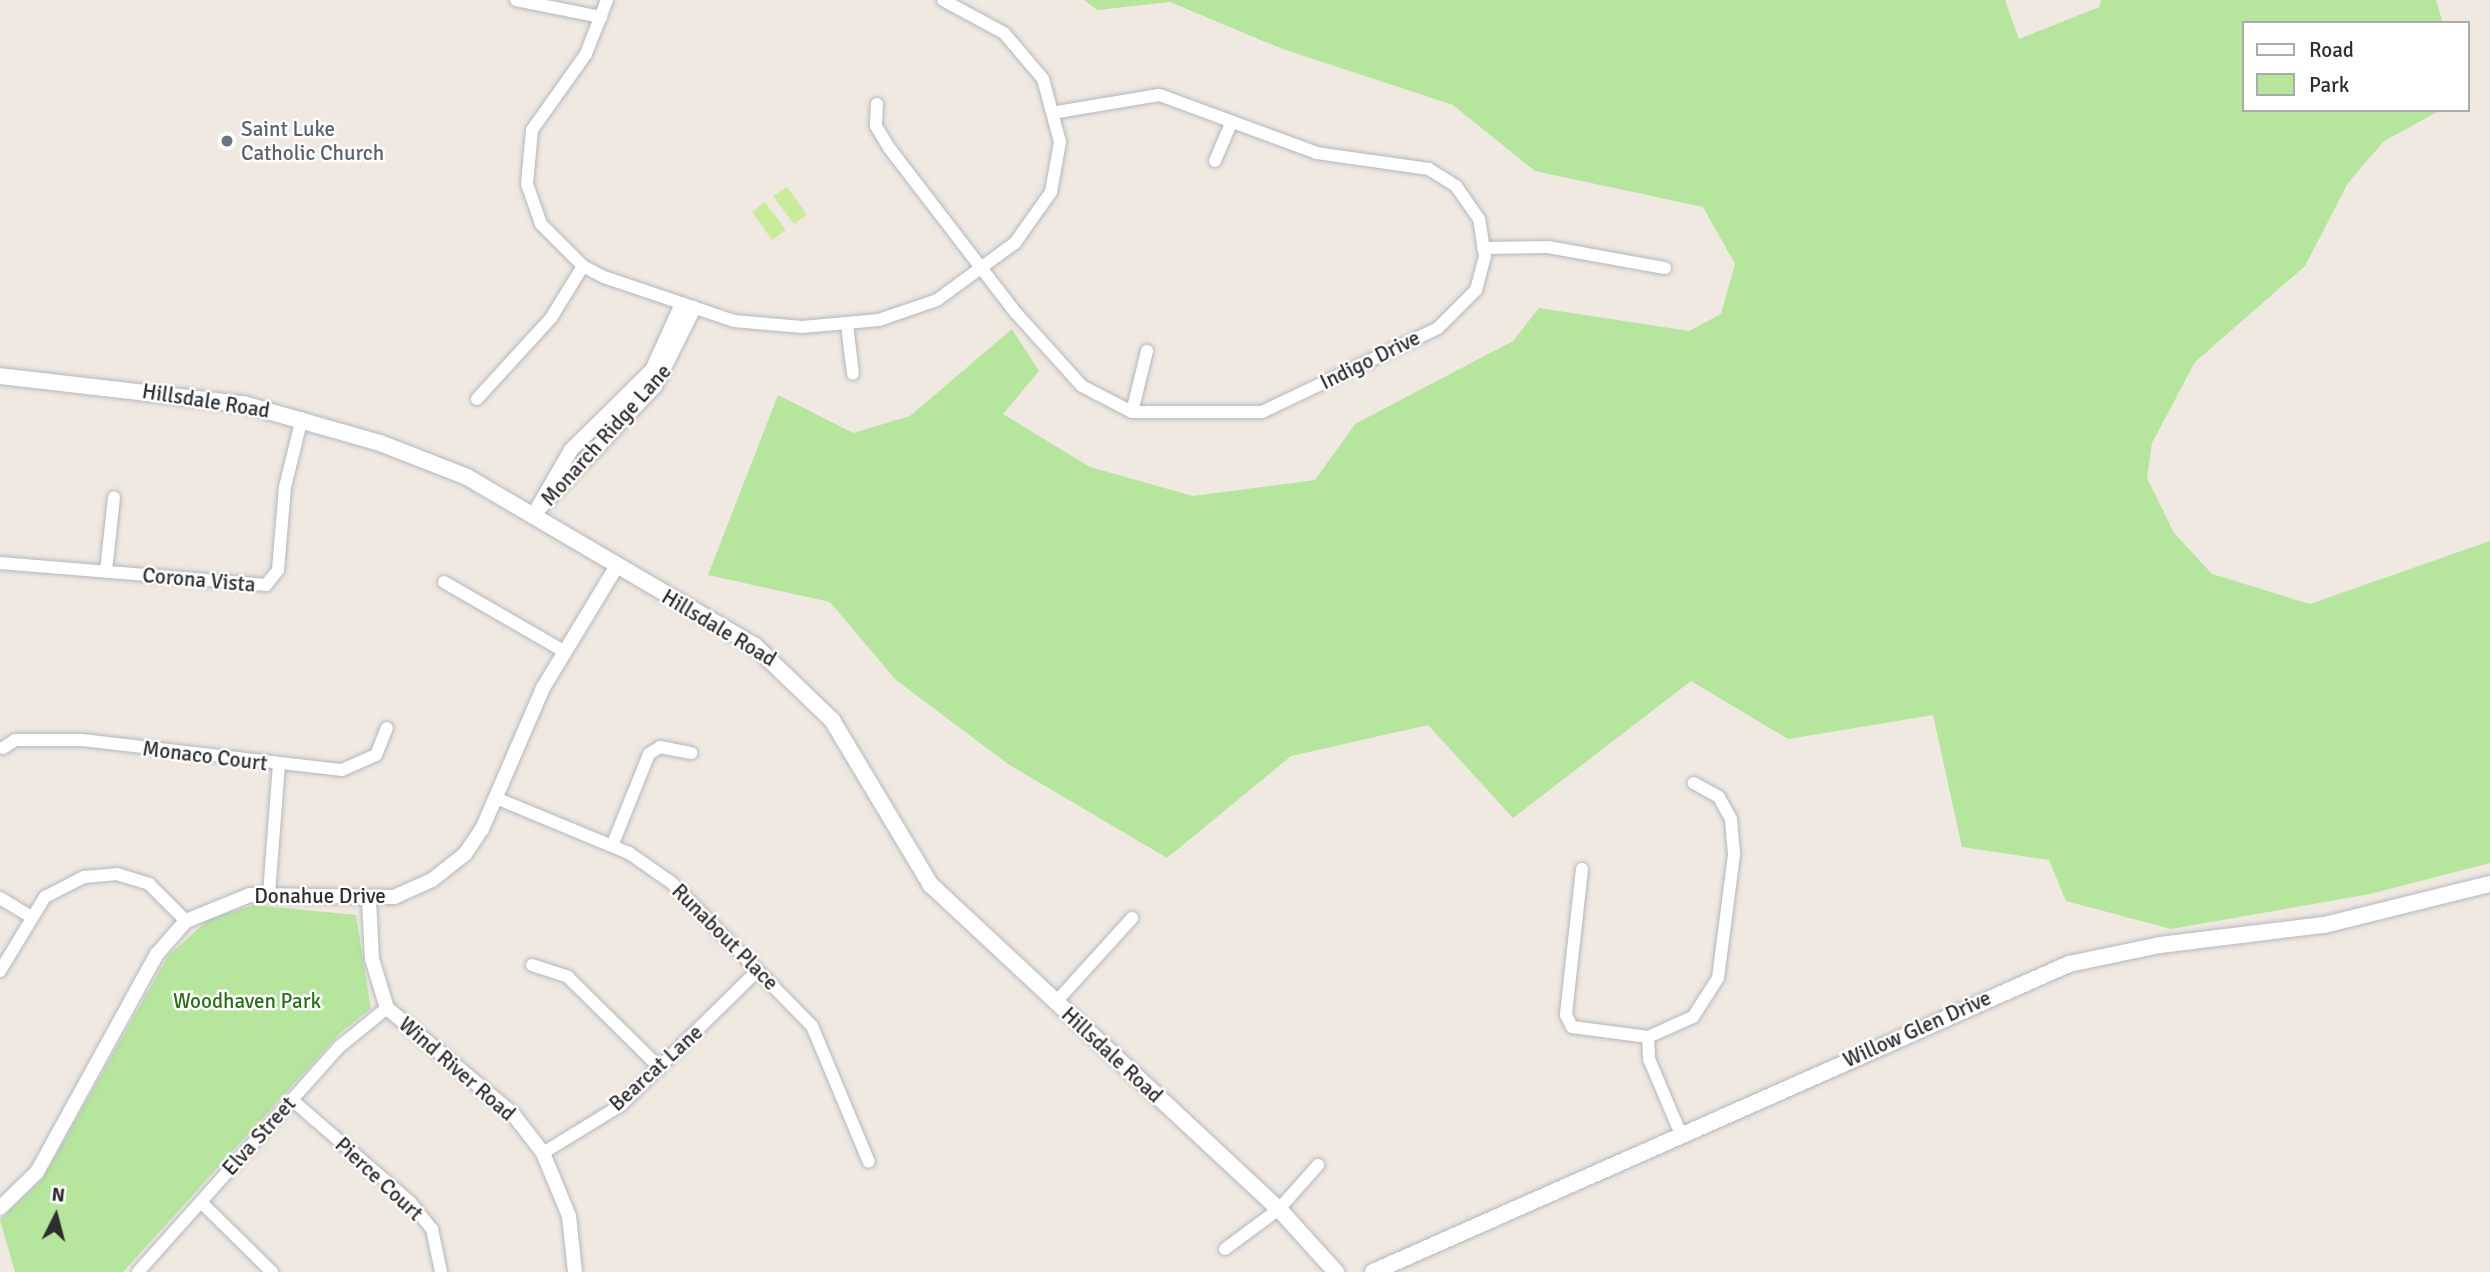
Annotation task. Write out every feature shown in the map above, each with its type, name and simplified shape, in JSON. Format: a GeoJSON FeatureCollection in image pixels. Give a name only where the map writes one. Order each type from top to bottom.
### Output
{"type":"FeatureCollection","features":[{"type":"Feature","properties":{"kind":"main road","name":"Hillsdale Road"},"geometry":{"type":"LineString","coordinates":[[0,376],[175,394],[302,418],[456,472],[534,514],[755,646],[808,690],[840,732],[930,884],[1279,1209],[1336,1272]]}},
{"type":"Feature","properties":{"kind":"main road","name":"Willow Glen Drive"},"geometry":{"type":"LineString","coordinates":[[1373,1272],[1680,1132],[2069,964],[2160,945],[2324,925],[2490,884]]}},
{"type":"Feature","properties":{"kind":"street"},"geometry":{"type":"LineString","coordinates":[[516,0],[601,17]]}},
{"type":"Feature","properties":{"kind":"street"},"geometry":{"type":"LineString","coordinates":[[607,0],[586,54],[536,121],[527,164],[529,194],[541,225],[583,266],[688,306],[773,327],[847,326],[896,317],[937,300],[1015,243],[1051,192],[1060,152],[1057,112],[1044,79],[1019,46],[943,0]]}},
{"type":"Feature","properties":{"kind":"street","name":"Indigo Drive"},"geometry":{"type":"LineString","coordinates":[[877,104],[876,126],[890,149],[979,267],[1073,378],[1132,412],[1240,415],[1298,397],[1352,364],[1448,322],[1476,290],[1483,248],[1475,210],[1439,174],[1317,153],[1159,95],[1057,112]]}},
{"type":"Feature","properties":{"kind":"street"},"geometry":{"type":"LineString","coordinates":[[1216,161],[1233,121]]}},
{"type":"Feature","properties":{"kind":"street"},"geometry":{"type":"LineString","coordinates":[[1483,248],[1548,247],[1665,268]]}},
{"type":"Feature","properties":{"kind":"street"},"geometry":{"type":"LineString","coordinates":[[477,399],[551,318],[583,266]]}},
{"type":"Feature","properties":{"kind":"street","name":"Monarch Ridge Lane"},"geometry":{"type":"LineString","coordinates":[[534,514],[571,450],[652,369],[688,306]]}},
{"type":"Feature","properties":{"kind":"street"},"geometry":{"type":"LineString","coordinates":[[847,326],[853,374]]}},
{"type":"Feature","properties":{"kind":"street"},"geometry":{"type":"LineString","coordinates":[[1132,412],[1147,351]]}},
{"type":"Feature","properties":{"kind":"street","name":"Corona Vista"},"geometry":{"type":"LineString","coordinates":[[0,563],[271,583],[302,418]]}},
{"type":"Feature","properties":{"kind":"street"},"geometry":{"type":"LineString","coordinates":[[106,571],[114,497]]}},
{"type":"Feature","properties":{"kind":"street","name":"Donahue Drive"},"geometry":{"type":"LineString","coordinates":[[0,1208],[37,1172],[157,954],[186,921],[229,899],[270,894],[369,900],[410,892],[453,866],[476,841],[565,652],[617,566]]}},
{"type":"Feature","properties":{"kind":"street"},"geometry":{"type":"LineString","coordinates":[[444,582],[565,652]]}},
{"type":"Feature","properties":{"kind":"street","name":"Monaco Court"},"geometry":{"type":"LineString","coordinates":[[3,748],[15,740],[82,740],[279,765],[351,768],[383,748],[387,728]]}},
{"type":"Feature","properties":{"kind":"street"},"geometry":{"type":"LineString","coordinates":[[612,845],[649,754],[660,747],[691,753]]}},
{"type":"Feature","properties":{"kind":"street"},"geometry":{"type":"LineString","coordinates":[[270,894],[279,765]]}},
{"type":"Feature","properties":{"kind":"street"},"geometry":{"type":"LineString","coordinates":[[1581,869],[1566,1015],[1580,1032],[1648,1037],[1700,1011],[1721,964],[1732,826],[1719,797],[1694,783]]}},
{"type":"Feature","properties":{"kind":"street","name":"Runabout Place"},"geometry":{"type":"LineString","coordinates":[[496,798],[612,845],[672,883],[812,1026],[869,1161]]}},
{"type":"Feature","properties":{"kind":"street"},"geometry":{"type":"LineString","coordinates":[[0,971],[30,916],[64,884],[106,874],[149,884],[186,921]]}},
{"type":"Feature","properties":{"kind":"street"},"geometry":{"type":"LineString","coordinates":[[0,898],[30,916]]}},
{"type":"Feature","properties":{"kind":"street","name":"Wind River Road"},"geometry":{"type":"LineString","coordinates":[[369,900],[372,960],[387,1008],[513,1114],[543,1153],[569,1216],[575,1272]]}},
{"type":"Feature","properties":{"kind":"street"},"geometry":{"type":"LineString","coordinates":[[1055,1003],[1132,918]]}},
{"type":"Feature","properties":{"kind":"street"},"geometry":{"type":"LineString","coordinates":[[532,965],[568,977],[660,1068]]}},
{"type":"Feature","properties":{"kind":"street","name":"Bearcat Lane"},"geometry":{"type":"LineString","coordinates":[[543,1153],[621,1105],[758,970]]}},
{"type":"Feature","properties":{"kind":"street","name":"Elva Street"},"geometry":{"type":"LineString","coordinates":[[138,1272],[339,1046],[387,1008]]}},
{"type":"Feature","properties":{"kind":"street"},"geometry":{"type":"LineString","coordinates":[[1648,1037],[1649,1059],[1680,1132]]}},
{"type":"Feature","properties":{"kind":"street","name":"Pierce Court"},"geometry":{"type":"LineString","coordinates":[[292,1100],[410,1202],[432,1229],[441,1272]]}},
{"type":"Feature","properties":{"kind":"street"},"geometry":{"type":"LineString","coordinates":[[1225,1249],[1279,1209],[1318,1166]]}},
{"type":"Feature","properties":{"kind":"street"},"geometry":{"type":"LineString","coordinates":[[201,1202],[272,1272]]}},
{"type":"Feature","properties":{"kind":"green space"},"geometry":{"type":"Polygon","coordinates":[[[1084,0],[2005,0],[2019,39],[2099,7],[2101,0],[2436,0],[2442,21],[2242,21],[2242,112],[2437,112],[2384,141],[2348,183],[2305,266],[2195,362],[2152,443],[2147,478],[2174,533],[2212,574],[2310,604],[2490,541],[2490,863],[2370,894],[2171,929],[2066,901],[2049,860],[1962,847],[1933,715],[1788,739],[1691,681],[1513,818],[1428,725],[1291,756],[1167,858],[1008,764],[896,680],[830,602],[708,575],[778,395],[853,433],[910,416],[1012,329],[1039,371],[1003,414],[1090,467],[1193,496],[1315,480],[1355,424],[1513,341],[1539,308],[1689,331],[1721,314],[1735,264],[1703,207],[1535,171],[1453,105],[1280,48],[1170,2],[1097,10],[1084,0]]]}},
{"type":"Feature","properties":{"kind":"green space"},"geometry":{"type":"Polygon","coordinates":[[[787,187],[807,215],[794,224],[773,196],[787,187]]]}},
{"type":"Feature","properties":{"kind":"green space"},"geometry":{"type":"Polygon","coordinates":[[[765,202],[786,230],[772,240],[752,212],[765,202]]]}},
{"type":"Feature","properties":{"kind":"green space","name":"Woodhaven Park"},"geometry":{"type":"Polygon","coordinates":[[[254,905],[356,915],[371,1009],[340,1033],[123,1272],[15,1272],[0,1220],[43,1178],[168,956],[209,919],[254,905]]]}},
{"type":"Feature","properties":{"kind":"place","name":"Saint Luke Catholic Church"},"geometry":{"type":"Point","coordinates":[227,141]}}]}
